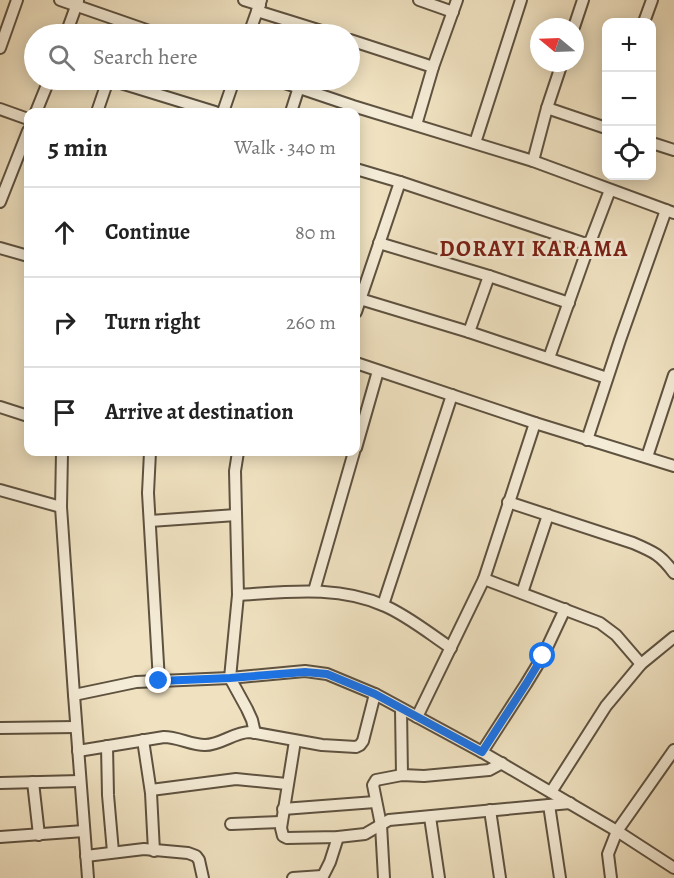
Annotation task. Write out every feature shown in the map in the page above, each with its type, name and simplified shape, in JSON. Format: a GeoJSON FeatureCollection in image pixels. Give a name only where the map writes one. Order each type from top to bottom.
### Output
{"type":"FeatureCollection","features":[{"type":"Feature","properties":{"kind":"street"},"geometry":{"type":"LineString","coordinates":[[1,45],[17,0]]}},
{"type":"Feature","properties":{"kind":"street"},"geometry":{"type":"LineString","coordinates":[[60,0],[77,3],[132,24]]}},
{"type":"Feature","properties":{"kind":"street"},"geometry":{"type":"LineString","coordinates":[[244,0],[307,24]]}},
{"type":"Feature","properties":{"kind":"street"},"geometry":{"type":"LineString","coordinates":[[419,0],[453,12]]}},
{"type":"Feature","properties":{"kind":"street"},"geometry":{"type":"LineString","coordinates":[[416,124],[457,0]]}},
{"type":"Feature","properties":{"kind":"street"},"geometry":{"type":"LineString","coordinates":[[475,143],[521,0]]}},
{"type":"Feature","properties":{"kind":"street"},"geometry":{"type":"LineString","coordinates":[[577,18],[583,0]]}},
{"type":"Feature","properties":{"kind":"street"},"geometry":{"type":"LineString","coordinates":[[645,18],[652,0]]}},
{"type":"Feature","properties":{"kind":"street"},"geometry":{"type":"LineString","coordinates":[[70,24],[77,3]]}},
{"type":"Feature","properties":{"kind":"street"},"geometry":{"type":"LineString","coordinates":[[253,24],[260,5]]}},
{"type":"Feature","properties":{"kind":"street"},"geometry":{"type":"LineString","coordinates":[[360,43],[433,67]]}},
{"type":"Feature","properties":{"kind":"street"},"geometry":{"type":"LineString","coordinates":[[533,161],[559,72]]}},
{"type":"Feature","properties":{"kind":"street"},"geometry":{"type":"LineString","coordinates":[[38,108],[45,90]]}},
{"type":"Feature","properties":{"kind":"street"},"geometry":{"type":"LineString","coordinates":[[98,108],[105,90]]}},
{"type":"Feature","properties":{"kind":"street"},"geometry":{"type":"LineString","coordinates":[[142,90],[202,108]]}},
{"type":"Feature","properties":{"kind":"street"},"geometry":{"type":"LineString","coordinates":[[224,108],[231,90]]}},
{"type":"Feature","properties":{"kind":"street"},"geometry":{"type":"LineString","coordinates":[[292,108],[298,90]]}},
{"type":"Feature","properties":{"kind":"street"},"geometry":{"type":"LineString","coordinates":[[306,90],[350,108]]}},
{"type":"Feature","properties":{"kind":"street"},"geometry":{"type":"LineString","coordinates":[[547,108],[602,127]]}},
{"type":"Feature","properties":{"kind":"street"},"geometry":{"type":"LineString","coordinates":[[0,109],[24,118]]}},
{"type":"Feature","properties":{"kind":"street"},"geometry":{"type":"LineString","coordinates":[[360,111],[416,124],[533,161],[670,212],[620,340],[587,440]]}},
{"type":"Feature","properties":{"kind":"street"},"geometry":{"type":"LineString","coordinates":[[0,202],[24,141]]}},
{"type":"Feature","properties":{"kind":"street"},"geometry":{"type":"LineString","coordinates":[[656,145],[674,150]]}},
{"type":"Feature","properties":{"kind":"street"},"geometry":{"type":"LineString","coordinates":[[360,170],[589,245]]}},
{"type":"Feature","properties":{"kind":"street"},"geometry":{"type":"LineString","coordinates":[[400,182],[360,299],[607,378]]}},
{"type":"Feature","properties":{"kind":"street"},"geometry":{"type":"LineString","coordinates":[[549,358],[610,190]]}},
{"type":"Feature","properties":{"kind":"street"},"geometry":{"type":"LineString","coordinates":[[379,243],[569,303]]}},
{"type":"Feature","properties":{"kind":"street"},"geometry":{"type":"LineString","coordinates":[[0,248],[24,255]]}},
{"type":"Feature","properties":{"kind":"street"},"geometry":{"type":"LineString","coordinates":[[469,332],[489,276]]}},
{"type":"Feature","properties":{"kind":"street"},"geometry":{"type":"LineString","coordinates":[[360,364],[587,440],[674,466]]}},
{"type":"Feature","properties":{"kind":"street"},"geometry":{"type":"LineString","coordinates":[[360,433],[378,371]]}},
{"type":"Feature","properties":{"kind":"street"},"geometry":{"type":"LineString","coordinates":[[647,457],[674,375]]}},
{"type":"Feature","properties":{"kind":"street"},"geometry":{"type":"LineString","coordinates":[[383,605],[452,395]]}},
{"type":"Feature","properties":{"kind":"street"},"geometry":{"type":"LineString","coordinates":[[0,407],[24,415]]}},
{"type":"Feature","properties":{"kind":"street"},"geometry":{"type":"LineString","coordinates":[[417,717],[484,579],[535,423]]}},
{"type":"Feature","properties":{"kind":"street"},"geometry":{"type":"LineString","coordinates":[[62,456],[62,507],[88,878]]}},
{"type":"Feature","properties":{"kind":"street"},"geometry":{"type":"LineString","coordinates":[[150,456],[148,493],[159,681]]}},
{"type":"Feature","properties":{"kind":"street"},"geometry":{"type":"LineString","coordinates":[[237,456],[235,471],[238,595],[230,678],[252,720],[255,733]]}},
{"type":"Feature","properties":{"kind":"street"},"geometry":{"type":"LineString","coordinates":[[314,591],[353,456]]}},
{"type":"Feature","properties":{"kind":"street"},"geometry":{"type":"LineString","coordinates":[[0,490],[62,507]]}},
{"type":"Feature","properties":{"kind":"street"},"geometry":{"type":"LineString","coordinates":[[508,502],[633,543],[664,560],[674,573]]}},
{"type":"Feature","properties":{"kind":"street"},"geometry":{"type":"LineString","coordinates":[[150,521],[236,515]]}},
{"type":"Feature","properties":{"kind":"street"},"geometry":{"type":"LineString","coordinates":[[522,593],[548,515]]}},
{"type":"Feature","properties":{"kind":"street"},"geometry":{"type":"LineString","coordinates":[[484,579],[600,623],[616,634],[641,664]]}},
{"type":"Feature","properties":{"kind":"street"},"geometry":{"type":"LineString","coordinates":[[238,595],[314,591],[347,594],[383,605],[451,648]]}},
{"type":"Feature","properties":{"kind":"street"},"geometry":{"type":"LineString","coordinates":[[482,752],[543,656],[565,609]]}},
{"type":"Feature","properties":{"kind":"street"},"geometry":{"type":"LineString","coordinates":[[551,792],[606,706],[641,664],[674,637]]}},
{"type":"Feature","properties":{"kind":"street"},"geometry":{"type":"LineString","coordinates":[[74,695],[136,682],[305,672],[327,674],[375,694],[482,752],[617,831],[674,868]]}},
{"type":"Feature","properties":{"kind":"street"},"geometry":{"type":"LineString","coordinates":[[78,751],[164,737],[207,745],[243,732],[295,741],[356,747],[363,741],[375,694]]}},
{"type":"Feature","properties":{"kind":"street"},"geometry":{"type":"LineString","coordinates":[[401,709],[402,775]]}},
{"type":"Feature","properties":{"kind":"street"},"geometry":{"type":"LineString","coordinates":[[0,728],[76,727]]}},
{"type":"Feature","properties":{"kind":"street"},"geometry":{"type":"LineString","coordinates":[[143,740],[151,790],[154,851]]}},
{"type":"Feature","properties":{"kind":"street"},"geometry":{"type":"LineString","coordinates":[[295,741],[280,828],[283,836],[287,838],[365,834],[389,820],[570,803]]}},
{"type":"Feature","properties":{"kind":"street"},"geometry":{"type":"LineString","coordinates":[[107,746],[113,852]]}},
{"type":"Feature","properties":{"kind":"street"},"geometry":{"type":"LineString","coordinates":[[610,878],[608,854],[617,831],[674,750]]}},
{"type":"Feature","properties":{"kind":"street"},"geometry":{"type":"LineString","coordinates":[[384,878],[381,825],[373,785],[376,780],[402,775],[424,776],[489,770],[501,763]]}},
{"type":"Feature","properties":{"kind":"street"},"geometry":{"type":"LineString","coordinates":[[151,790],[236,779],[286,784]]}},
{"type":"Feature","properties":{"kind":"street"},"geometry":{"type":"LineString","coordinates":[[0,783],[80,781]]}},
{"type":"Feature","properties":{"kind":"street"},"geometry":{"type":"LineString","coordinates":[[33,782],[39,835]]}},
{"type":"Feature","properties":{"kind":"street"},"geometry":{"type":"LineString","coordinates":[[283,808],[375,802]]}},
{"type":"Feature","properties":{"kind":"street"},"geometry":{"type":"LineString","coordinates":[[549,805],[560,878]]}},
{"type":"Feature","properties":{"kind":"street"},"geometry":{"type":"LineString","coordinates":[[490,810],[500,878]]}},
{"type":"Feature","properties":{"kind":"street"},"geometry":{"type":"LineString","coordinates":[[430,817],[439,878]]}},
{"type":"Feature","properties":{"kind":"street"},"geometry":{"type":"LineString","coordinates":[[231,824],[281,822]]}},
{"type":"Feature","properties":{"kind":"street"},"geometry":{"type":"LineString","coordinates":[[0,837],[84,831]]}},
{"type":"Feature","properties":{"kind":"street"},"geometry":{"type":"LineString","coordinates":[[293,878],[322,877],[338,837]]}},
{"type":"Feature","properties":{"kind":"street"},"geometry":{"type":"LineString","coordinates":[[86,856],[144,849],[188,853],[199,860],[203,878]]}},
{"type":"Feature","properties":{"kind":"district","name":"DORAYI KARAMA"},"geometry":{"type":"Point","coordinates":[534,248]}},
{"type":"Feature","properties":{"kind":"route"},"geometry":{"type":"LineString","coordinates":[[159,681],[305,672],[327,674],[375,694],[482,752],[543,656]]}}]}
